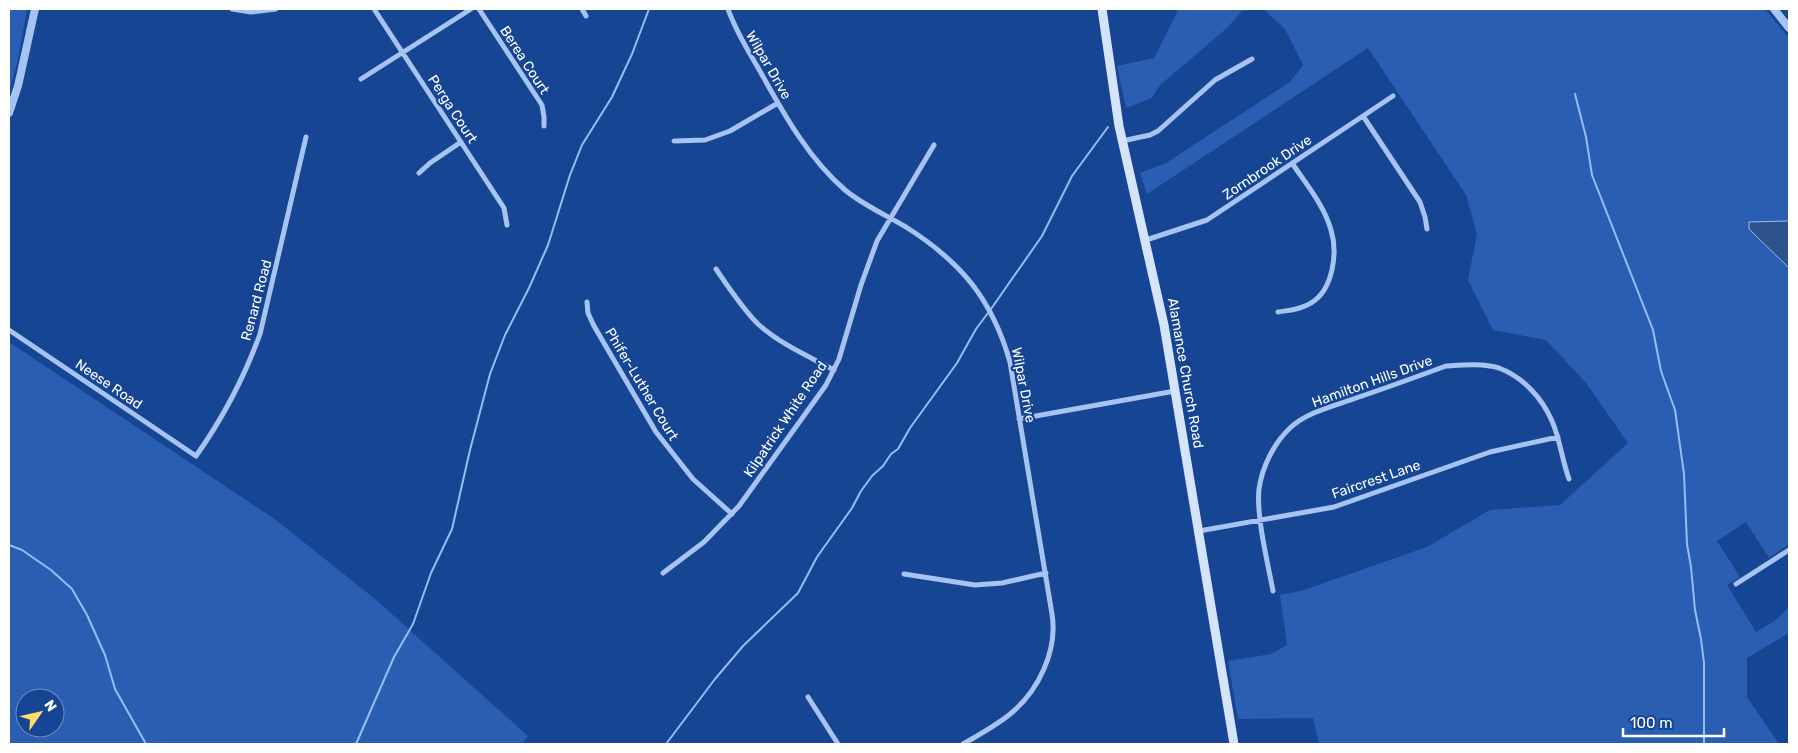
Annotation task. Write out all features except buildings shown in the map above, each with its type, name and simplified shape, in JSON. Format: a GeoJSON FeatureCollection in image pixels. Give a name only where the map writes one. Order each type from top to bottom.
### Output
{"type":"FeatureCollection","features":[{"type":"Feature","properties":{"kind":"main road","name":"Alamance Church Road"},"geometry":{"type":"LineString","coordinates":[[1102,9],[1122,141],[1146,240],[1176,391],[1234,744]]}},
{"type":"Feature","properties":{"kind":"street"},"geometry":{"type":"LineString","coordinates":[[9,113],[18,86],[35,9]]}},
{"type":"Feature","properties":{"kind":"street"},"geometry":{"type":"LineString","coordinates":[[232,9],[251,12],[276,9]]}},
{"type":"Feature","properties":{"kind":"street","name":"Perga Court"},"geometry":{"type":"LineString","coordinates":[[374,9],[504,208],[507,225]]}},
{"type":"Feature","properties":{"kind":"street"},"geometry":{"type":"LineString","coordinates":[[361,79],[471,9]]}},
{"type":"Feature","properties":{"kind":"street","name":"Berea Court"},"geometry":{"type":"LineString","coordinates":[[479,9],[542,105],[544,126]]}},
{"type":"Feature","properties":{"kind":"street"},"geometry":{"type":"LineString","coordinates":[[582,9],[586,16]]}},
{"type":"Feature","properties":{"kind":"street","name":"Wilpar Drive"},"geometry":{"type":"LineString","coordinates":[[728,9],[734,26],[778,103],[811,154],[846,191],[905,227],[947,256],[967,276],[983,298],[996,323],[1006,349],[1046,573],[1053,618],[1053,632],[1049,655],[1044,668],[1028,696],[997,723],[964,744]]}},
{"type":"Feature","properties":{"kind":"street"},"geometry":{"type":"LineString","coordinates":[[1774,9],[1789,28]]}},
{"type":"Feature","properties":{"kind":"street"},"geometry":{"type":"LineString","coordinates":[[1122,141],[1150,135],[1158,131],[1215,80],[1252,59]]}},
{"type":"Feature","properties":{"kind":"street","name":"Zornbrook Drive"},"geometry":{"type":"LineString","coordinates":[[1146,240],[1207,220],[1393,96]]}},
{"type":"Feature","properties":{"kind":"street"},"geometry":{"type":"LineString","coordinates":[[674,141],[705,140],[730,131],[778,103]]}},
{"type":"Feature","properties":{"kind":"street"},"geometry":{"type":"LineString","coordinates":[[1363,116],[1420,202],[1425,217],[1426,229]]}},
{"type":"Feature","properties":{"kind":"street","name":"Renard Road"},"geometry":{"type":"LineString","coordinates":[[196,456],[230,402],[250,362],[266,312],[306,137]]}},
{"type":"Feature","properties":{"kind":"street"},"geometry":{"type":"LineString","coordinates":[[418,173],[461,142]]}},
{"type":"Feature","properties":{"kind":"street","name":"Kilpatrick White Road"},"geometry":{"type":"LineString","coordinates":[[663,573],[704,542],[732,514],[826,385],[839,359],[868,263],[877,241],[934,145]]}},
{"type":"Feature","properties":{"kind":"street"},"geometry":{"type":"LineString","coordinates":[[1278,312],[1298,310],[1312,303],[1323,292],[1330,276],[1333,259],[1334,242],[1331,228],[1316,199],[1292,163]]}},
{"type":"Feature","properties":{"kind":"street"},"geometry":{"type":"LineString","coordinates":[[716,269],[745,310],[759,324],[786,344],[834,370]]}},
{"type":"Feature","properties":{"kind":"street","name":"Phifer-Luther Court"},"geometry":{"type":"LineString","coordinates":[[587,302],[588,313],[594,326],[656,432],[693,479],[732,514]]}},
{"type":"Feature","properties":{"kind":"street","name":"Neese Road"},"geometry":{"type":"LineString","coordinates":[[9,330],[196,456]]}},
{"type":"Feature","properties":{"kind":"street","name":"Hamilton Hills Drive"},"geometry":{"type":"LineString","coordinates":[[1273,591],[1261,519],[1259,490],[1264,470],[1272,452],[1290,428],[1299,421],[1320,411],[1446,366],[1473,365],[1498,368],[1515,376],[1535,393],[1545,407],[1553,421],[1563,464],[1570,479]]}},
{"type":"Feature","properties":{"kind":"street"},"geometry":{"type":"LineString","coordinates":[[1019,419],[1176,391]]}},
{"type":"Feature","properties":{"kind":"street","name":"Faircrest Lane"},"geometry":{"type":"LineString","coordinates":[[1199,531],[1334,507],[1490,452],[1558,437]]}},
{"type":"Feature","properties":{"kind":"street"},"geometry":{"type":"LineString","coordinates":[[1736,584],[1789,550]]}},
{"type":"Feature","properties":{"kind":"street"},"geometry":{"type":"LineString","coordinates":[[904,574],[975,585],[1002,583],[1046,573]]}},
{"type":"Feature","properties":{"kind":"street"},"geometry":{"type":"LineString","coordinates":[[808,696],[838,744]]}},
{"type":"Feature","properties":{"kind":"shaded area"},"geometry":{"type":"Polygon","coordinates":[[[9,9],[27,9],[17,64],[9,91],[9,9]]]}},
{"type":"Feature","properties":{"kind":"shaded area"},"geometry":{"type":"Polygon","coordinates":[[[1176,9],[1261,9],[1242,11],[1227,28],[1159,86],[1152,98],[1126,108],[1117,66],[1154,58],[1177,12],[1176,9]]]}},
{"type":"Feature","properties":{"kind":"shaded area"},"geometry":{"type":"Polygon","coordinates":[[[1263,9],[1765,9],[1789,38],[1789,221],[1749,222],[1749,229],[1789,268],[1789,544],[1769,558],[1746,522],[1717,541],[1740,577],[1727,585],[1756,632],[1776,620],[1789,607],[1789,633],[1747,658],[1747,697],[1779,744],[1319,744],[1313,718],[1238,719],[1228,661],[1271,654],[1287,645],[1280,595],[1301,591],[1427,547],[1490,510],[1560,505],[1628,443],[1586,383],[1546,340],[1493,330],[1468,280],[1477,234],[1466,195],[1368,48],[1147,194],[1140,173],[1166,163],[1290,82],[1303,65],[1285,29],[1263,9]]]}},
{"type":"Feature","properties":{"kind":"shaded area"},"geometry":{"type":"Polygon","coordinates":[[[1789,221],[1789,268],[1749,229],[1749,222],[1789,221]]]}},
{"type":"Feature","properties":{"kind":"shaded area"},"geometry":{"type":"Polygon","coordinates":[[[9,342],[276,520],[375,599],[528,736],[522,744],[9,744],[9,342]]]}},
{"type":"Feature","properties":{"kind":"waterway"},"geometry":{"type":"LineString","coordinates":[[356,744],[394,657],[413,624],[431,573],[452,529],[490,374],[505,335],[548,245],[570,175],[582,145],[612,97],[632,54],[649,9]]}},
{"type":"Feature","properties":{"kind":"waterway"},"geometry":{"type":"LineString","coordinates":[[1575,94],[1586,137],[1592,175],[1653,330],[1661,371],[1675,410],[1684,474],[1687,544],[1704,663],[1704,744]]}},
{"type":"Feature","properties":{"kind":"waterway"},"geometry":{"type":"LineString","coordinates":[[991,309],[1042,236],[1072,176],[1108,127]]}},
{"type":"Feature","properties":{"kind":"waterway"},"geometry":{"type":"LineString","coordinates":[[666,744],[715,679],[743,646],[798,593],[817,557],[852,508],[861,491],[891,454],[898,449],[910,428],[957,363],[976,329],[988,313]]}},
{"type":"Feature","properties":{"kind":"waterway"},"geometry":{"type":"LineString","coordinates":[[9,545],[22,550],[51,570],[72,589],[87,615],[105,655],[115,689],[146,744]]}}]}
